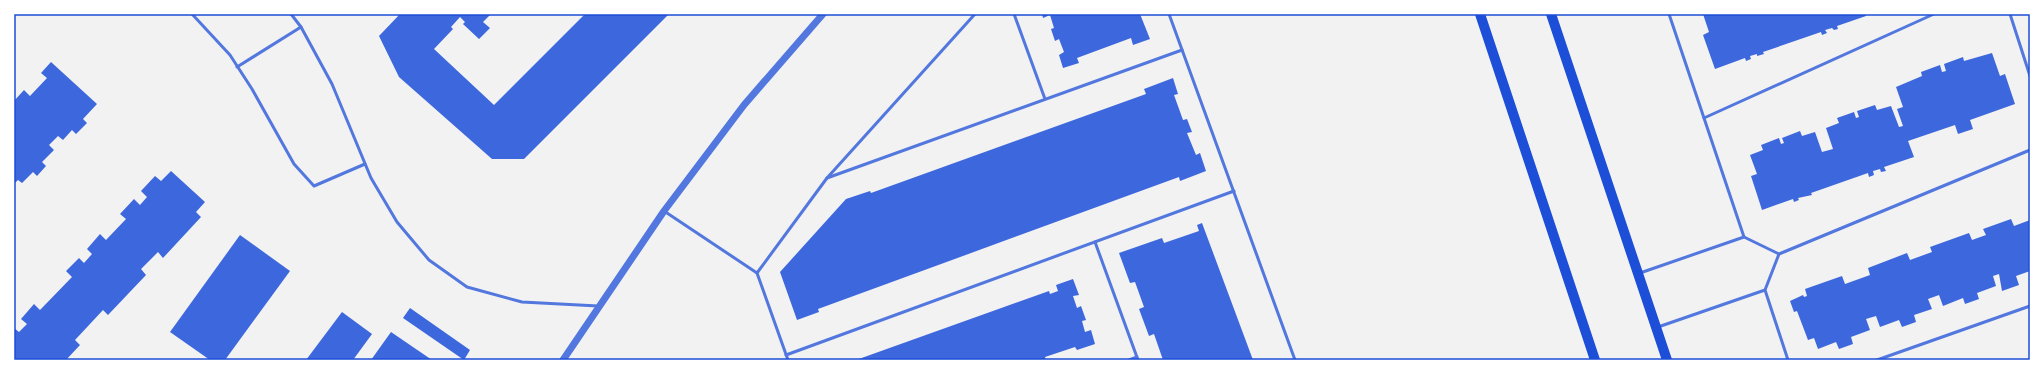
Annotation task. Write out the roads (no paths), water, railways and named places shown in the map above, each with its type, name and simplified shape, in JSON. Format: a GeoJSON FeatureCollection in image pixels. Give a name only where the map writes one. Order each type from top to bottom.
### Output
{"type":"FeatureCollection","features":[{"type":"Feature","properties":{"kind":"main road"},"geometry":{"type":"LineString","coordinates":[[1480,14],[1595,360]]}},
{"type":"Feature","properties":{"kind":"main road"},"geometry":{"type":"LineString","coordinates":[[1551,14],[1667,360]]}},
{"type":"Feature","properties":{"kind":"street"},"geometry":{"type":"LineString","coordinates":[[563,360],[664,211],[744,105],[823,14]]}},
{"type":"Feature","properties":{"kind":"lane"},"geometry":{"type":"LineString","coordinates":[[192,14],[230,55],[252,89],[294,164],[314,186],[365,164]]}},
{"type":"Feature","properties":{"kind":"lane"},"geometry":{"type":"LineString","coordinates":[[291,14],[301,27],[332,84],[371,178],[397,222],[429,260],[467,287],[522,302],[599,306]]}},
{"type":"Feature","properties":{"kind":"lane"},"geometry":{"type":"LineString","coordinates":[[757,273],[827,178],[975,14]]}},
{"type":"Feature","properties":{"kind":"lane"},"geometry":{"type":"LineString","coordinates":[[1014,14],[1045,99]]}},
{"type":"Feature","properties":{"kind":"lane"},"geometry":{"type":"LineString","coordinates":[[1169,14],[1295,360]]}},
{"type":"Feature","properties":{"kind":"lane"},"geometry":{"type":"LineString","coordinates":[[1669,14],[1744,237]]}},
{"type":"Feature","properties":{"kind":"lane"},"geometry":{"type":"LineString","coordinates":[[1704,118],[1934,14]]}},
{"type":"Feature","properties":{"kind":"lane"},"geometry":{"type":"LineString","coordinates":[[2010,14],[2030,76]]}},
{"type":"Feature","properties":{"kind":"lane"},"geometry":{"type":"LineString","coordinates":[[237,67],[301,27]]}},
{"type":"Feature","properties":{"kind":"lane"},"geometry":{"type":"LineString","coordinates":[[827,178],[1182,50]]}},
{"type":"Feature","properties":{"kind":"lane"},"geometry":{"type":"LineString","coordinates":[[1788,360],[1765,290],[1779,254],[2030,150]]}},
{"type":"Feature","properties":{"kind":"lane"},"geometry":{"type":"LineString","coordinates":[[786,355],[1234,191]]}},
{"type":"Feature","properties":{"kind":"lane"},"geometry":{"type":"LineString","coordinates":[[664,211],[757,273],[788,360]]}},
{"type":"Feature","properties":{"kind":"lane"},"geometry":{"type":"LineString","coordinates":[[1638,274],[1744,237],[1779,254]]}},
{"type":"Feature","properties":{"kind":"lane"},"geometry":{"type":"LineString","coordinates":[[1095,242],[1138,358],[1129,360]]}},
{"type":"Feature","properties":{"kind":"lane"},"geometry":{"type":"LineString","coordinates":[[1656,328],[1765,290]]}},
{"type":"Feature","properties":{"kind":"lane"},"geometry":{"type":"LineString","coordinates":[[1877,360],[2030,306]]}}]}
